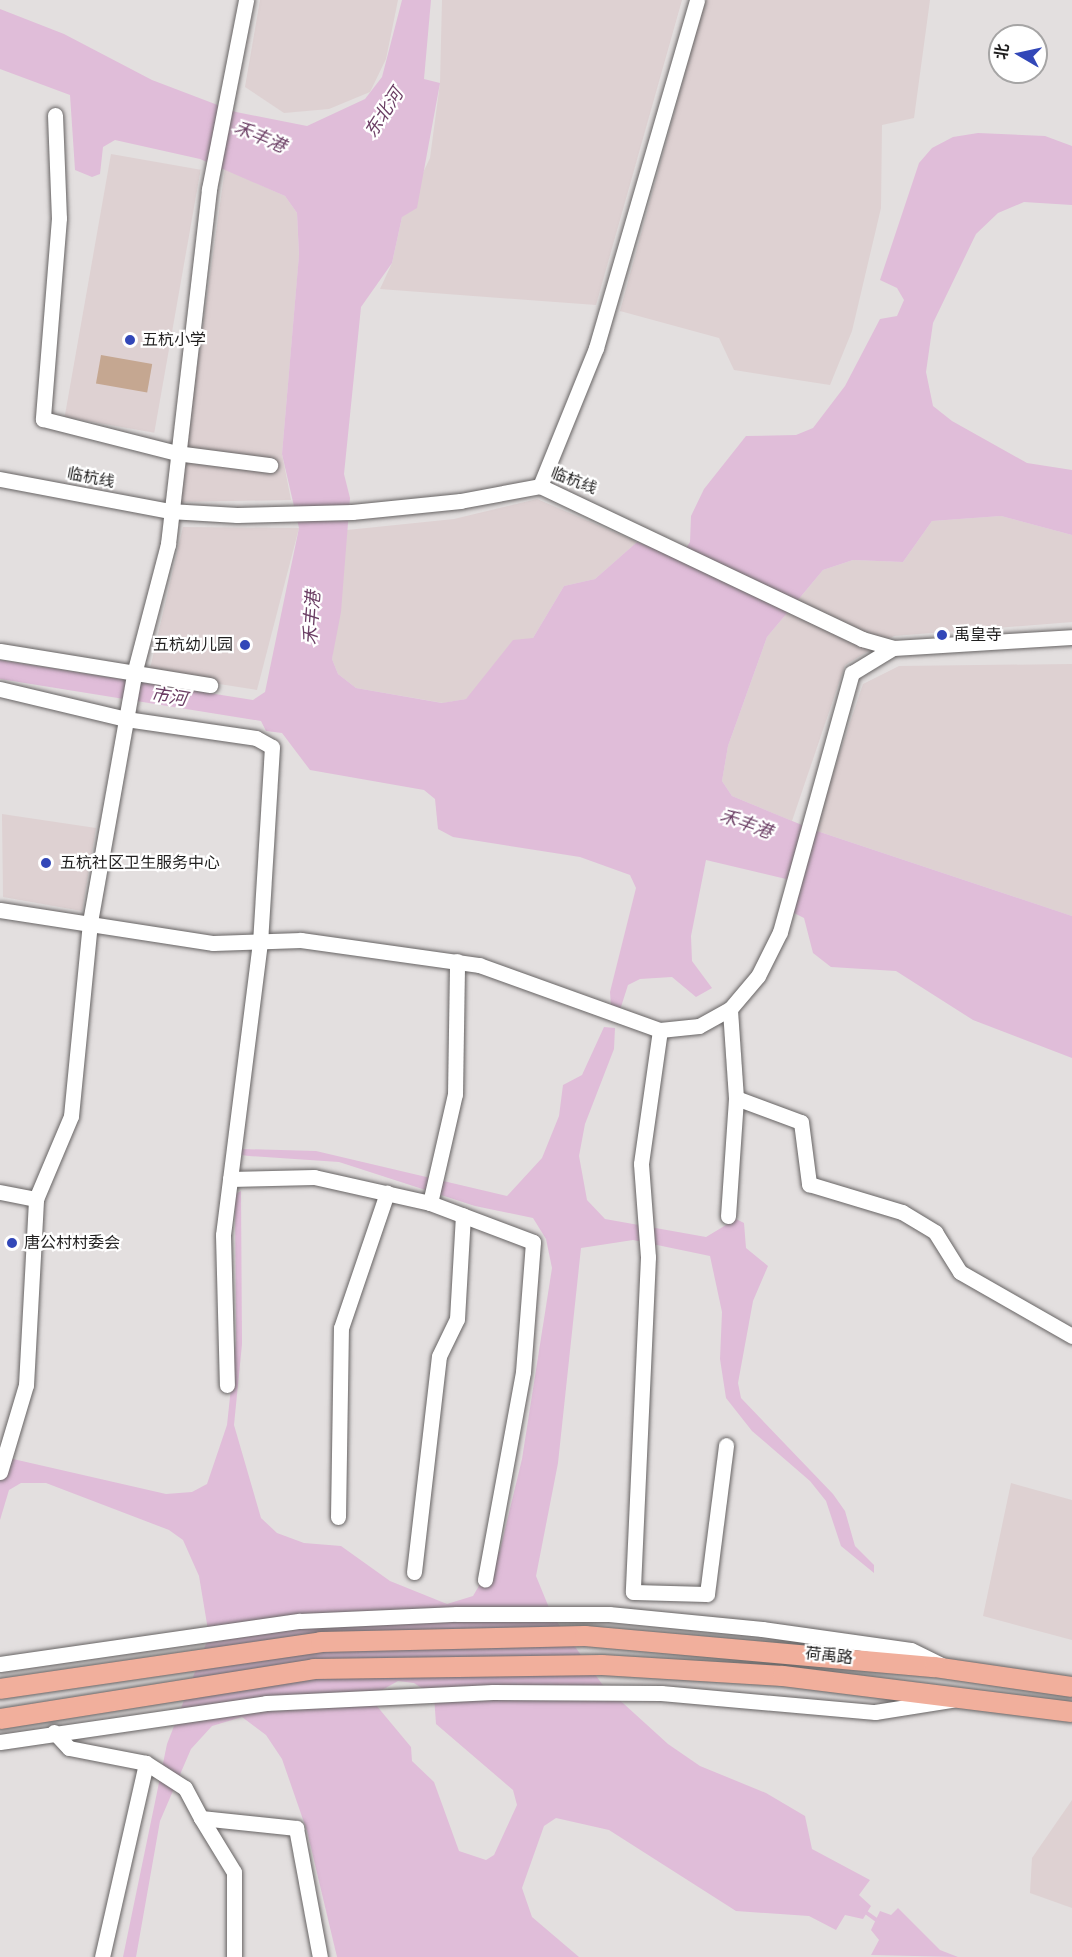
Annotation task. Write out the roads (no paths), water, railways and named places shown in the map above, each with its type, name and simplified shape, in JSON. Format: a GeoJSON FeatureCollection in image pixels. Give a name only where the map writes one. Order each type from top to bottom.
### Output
{"type":"FeatureCollection","features":[{"type":"Feature","properties":{"kind":"main road","name":"荷禹路"},"geometry":{"type":"LineString","coordinates":[[0,1689],[321,1642],[585,1636],[953,1670],[1072,1687]]}},
{"type":"Feature","properties":{"kind":"main road","name":"荷禹路"},"geometry":{"type":"LineString","coordinates":[[0,1719],[314,1669],[602,1665],[783,1676],[1072,1712]]}},
{"type":"Feature","properties":{"kind":"street"},"geometry":{"type":"LineString","coordinates":[[0,1472],[26,1384],[36,1199],[71,1116],[90,922],[135,671],[168,544],[169,511],[213,168],[246,0]]}},
{"type":"Feature","properties":{"kind":"street"},"geometry":{"type":"LineString","coordinates":[[540,486],[596,348],[697,0]]}},
{"type":"Feature","properties":{"kind":"street"},"geometry":{"type":"LineString","coordinates":[[55,115],[59,218],[43,419],[176,453],[270,465]]}},
{"type":"Feature","properties":{"kind":"street","name":"临杭线"},"geometry":{"type":"LineString","coordinates":[[0,479],[169,511],[290,514],[351,512],[460,501],[540,486],[675,547],[798,607],[893,648],[1072,637]]}},
{"type":"Feature","properties":{"kind":"street"},"geometry":{"type":"LineString","coordinates":[[0,910],[90,922],[213,943],[301,940],[457,961],[660,1030],[699,1026],[730,1008],[758,976],[780,932],[814,800],[852,673],[893,648]]}},
{"type":"Feature","properties":{"kind":"street"},"geometry":{"type":"LineString","coordinates":[[0,651],[135,671],[210,685]]}},
{"type":"Feature","properties":{"kind":"street"},"geometry":{"type":"LineString","coordinates":[[0,689],[126,719],[256,738],[272,747],[260,942],[223,1235],[227,1385]]}},
{"type":"Feature","properties":{"kind":"street"},"geometry":{"type":"LineString","coordinates":[[430,1203],[455,1094],[457,961]]}},
{"type":"Feature","properties":{"kind":"street"},"geometry":{"type":"LineString","coordinates":[[729,1216],[736,1098],[730,1008]]}},
{"type":"Feature","properties":{"kind":"street"},"geometry":{"type":"LineString","coordinates":[[660,1030],[641,1164],[648,1257],[633,1592],[707,1594],[726,1445]]}},
{"type":"Feature","properties":{"kind":"street"},"geometry":{"type":"LineString","coordinates":[[736,1098],[801,1122],[809,1184],[902,1212],[935,1232],[960,1272],[1072,1336]]}},
{"type":"Feature","properties":{"kind":"street"},"geometry":{"type":"LineString","coordinates":[[230,1179],[314,1177],[430,1203],[534,1242],[524,1372],[484,1580]]}},
{"type":"Feature","properties":{"kind":"street"},"geometry":{"type":"LineString","coordinates":[[0,1192],[36,1199]]}},
{"type":"Feature","properties":{"kind":"street"},"geometry":{"type":"LineString","coordinates":[[338,1517],[341,1328],[387,1193]]}},
{"type":"Feature","properties":{"kind":"street"},"geometry":{"type":"LineString","coordinates":[[414,1572],[439,1356],[458,1319],[463,1215]]}},
{"type":"Feature","properties":{"kind":"street"},"geometry":{"type":"LineString","coordinates":[[0,1664],[177,1636],[311,1621],[578,1614],[762,1629],[911,1650],[953,1670]]}},
{"type":"Feature","properties":{"kind":"street"},"geometry":{"type":"LineString","coordinates":[[0,1742],[165,1715],[266,1703],[493,1692],[661,1693],[875,1712],[961,1698]]}},
{"type":"Feature","properties":{"kind":"street"},"geometry":{"type":"LineString","coordinates":[[54,1732],[69,1748],[146,1763],[177,1784],[234,1872],[234,1957]]}},
{"type":"Feature","properties":{"kind":"street"},"geometry":{"type":"LineString","coordinates":[[102,1957],[146,1763]]}},
{"type":"Feature","properties":{"kind":"street"},"geometry":{"type":"LineString","coordinates":[[201,1818],[296,1828],[320,1957]]}},
{"type":"Feature","properties":{"kind":"water"},"geometry":{"type":"Polygon","coordinates":[[[402,0],[431,0],[424,79],[440,83],[417,208],[402,217],[392,263],[361,307],[344,474],[350,498],[341,612],[332,659],[338,674],[356,688],[442,703],[466,699],[513,640],[533,638],[564,586],[595,579],[637,542],[680,557],[690,542],[691,516],[704,489],[746,436],[796,435],[813,428],[845,386],[880,319],[897,316],[904,300],[897,288],[880,280],[919,163],[932,148],[953,137],[978,133],[1045,136],[1072,146],[1072,205],[1024,202],[998,213],[976,234],[933,323],[926,372],[933,406],[952,421],[1027,463],[1072,470],[1072,535],[1001,516],[932,521],[903,562],[853,560],[823,570],[767,637],[728,746],[722,781],[732,796],[814,830],[1072,916],[1072,1058],[973,1020],[896,971],[831,967],[813,953],[804,918],[790,911],[797,892],[786,879],[706,860],[691,936],[692,961],[712,988],[696,997],[672,977],[640,979],[628,985],[620,1010],[611,1006],[610,992],[636,888],[630,875],[580,857],[453,837],[438,829],[435,799],[424,790],[310,770],[282,733],[266,731],[261,721],[0,679],[0,660],[253,700],[265,692],[299,528],[282,454],[299,255],[297,213],[285,196],[200,159],[115,140],[103,147],[100,174],[92,177],[75,170],[70,95],[0,69],[0,9],[64,34],[152,80],[236,112],[307,126],[365,99],[382,77],[402,0]]]}},
{"type":"Feature","properties":{"kind":"water"},"geometry":{"type":"Polygon","coordinates":[[[604,1027],[615,1028],[614,1049],[585,1124],[579,1156],[587,1200],[605,1219],[706,1237],[736,1219],[744,1223],[746,1248],[768,1266],[753,1301],[738,1383],[741,1398],[833,1494],[845,1511],[855,1546],[874,1565],[874,1573],[841,1546],[826,1501],[810,1481],[752,1431],[726,1398],[720,1359],[722,1312],[710,1256],[633,1240],[581,1248],[558,1463],[536,1576],[552,1615],[602,1684],[668,1744],[700,1766],[766,1793],[805,1816],[812,1849],[870,1880],[859,1895],[871,1906],[863,1919],[845,1915],[836,1930],[809,1916],[736,1911],[609,1830],[556,1818],[544,1826],[522,1888],[532,1917],[579,1957],[337,1957],[307,1831],[282,1759],[266,1735],[242,1717],[212,1726],[191,1749],[160,1821],[136,1957],[123,1957],[167,1744],[209,1636],[199,1576],[183,1540],[169,1530],[46,1483],[21,1483],[9,1490],[0,1520],[0,1456],[166,1494],[192,1492],[207,1484],[227,1425],[236,1340],[235,1194],[241,1191],[242,1344],[234,1425],[261,1518],[277,1533],[304,1543],[341,1546],[390,1581],[447,1604],[473,1596],[500,1550],[522,1459],[552,1268],[546,1239],[533,1218],[475,1206],[339,1162],[241,1155],[241,1149],[316,1151],[507,1196],[542,1158],[559,1116],[563,1085],[582,1075],[604,1027]],[[398,1681],[375,1694],[376,1705],[411,1747],[412,1761],[434,1782],[459,1851],[486,1860],[494,1855],[517,1805],[513,1790],[436,1724],[434,1696],[414,1683],[398,1681]]]}},
{"type":"Feature","properties":{"kind":"water"},"geometry":{"type":"Polygon","coordinates":[[[898,1908],[940,1950],[958,1957],[871,1955],[879,1940],[871,1930],[880,1911],[891,1915],[898,1908]]]}},
{"type":"Feature","properties":{"kind":"waterway"},"geometry":{"type":"LineString","coordinates":[[864,1911],[878,1921]]}},
{"type":"Feature","properties":{"kind":"place","name":"五杭小学"},"geometry":{"type":"Point","coordinates":[130,340]}},
{"type":"Feature","properties":{"kind":"place","name":"禹皇寺"},"geometry":{"type":"Point","coordinates":[942,635]}},
{"type":"Feature","properties":{"kind":"place","name":"五杭幼儿园"},"geometry":{"type":"Point","coordinates":[245,645]}},
{"type":"Feature","properties":{"kind":"place","name":"五杭社区卫生服务中心"},"geometry":{"type":"Point","coordinates":[46,863]}},
{"type":"Feature","properties":{"kind":"place","name":"唐公村村委会"},"geometry":{"type":"Point","coordinates":[12,1243]}},
{"type":"Feature","properties":{"kind":"water label","name":"东北河"},"geometry":{"type":"Point","coordinates":[384,113]}},
{"type":"Feature","properties":{"kind":"water label","name":"禾丰港"},"geometry":{"type":"Point","coordinates":[260,137]}},
{"type":"Feature","properties":{"kind":"water label","name":"禾丰港"},"geometry":{"type":"Point","coordinates":[312,618]}},
{"type":"Feature","properties":{"kind":"water label","name":"市河"},"geometry":{"type":"Point","coordinates":[169,697]}},
{"type":"Feature","properties":{"kind":"water label","name":"禾丰港"},"geometry":{"type":"Point","coordinates":[746,824]}}]}
